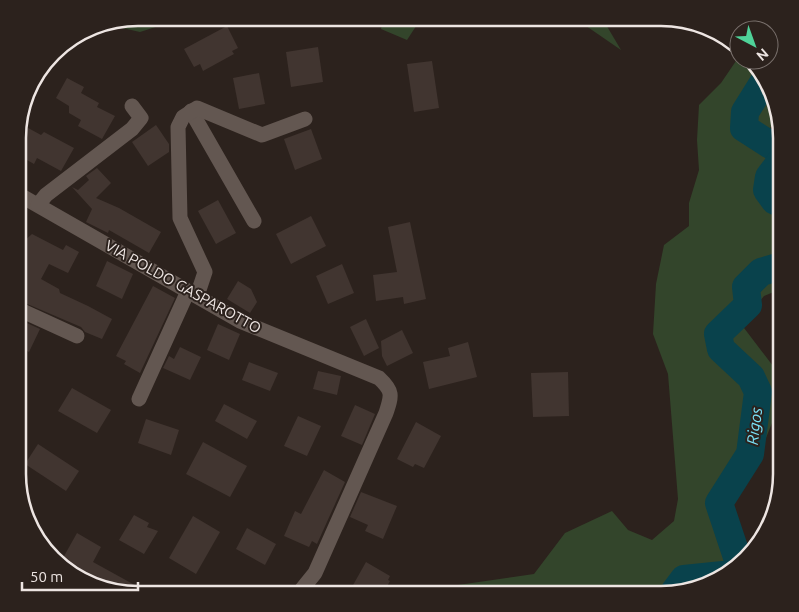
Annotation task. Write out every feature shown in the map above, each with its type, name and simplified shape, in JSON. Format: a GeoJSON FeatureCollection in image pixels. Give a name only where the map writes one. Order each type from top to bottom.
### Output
{"type":"FeatureCollection","features":[{"type":"Feature","properties":{"kind":"street"},"geometry":{"type":"LineString","coordinates":[[38,205],[46,195],[132,129],[141,118],[132,106]]}},
{"type":"Feature","properties":{"kind":"street"},"geometry":{"type":"LineString","coordinates":[[139,399],[206,272],[180,218],[178,127],[183,117],[197,108],[262,135],[305,119]]}},
{"type":"Feature","properties":{"kind":"street"},"geometry":{"type":"LineString","coordinates":[[191,111],[254,221]]}},
{"type":"Feature","properties":{"kind":"street","name":"VIA POLDO GASPAROTTO"},"geometry":{"type":"LineString","coordinates":[[26,198],[240,321],[379,378],[389,387],[391,399],[382,422],[315,572],[304,586]]}},
{"type":"Feature","properties":{"kind":"street"},"geometry":{"type":"LineString","coordinates":[[26,313],[77,336]]}},
{"type":"Feature","properties":{"kind":"green space"},"geometry":{"type":"Polygon","coordinates":[[[159,26],[140,32],[121,28],[159,26]]]}},
{"type":"Feature","properties":{"kind":"green space"},"geometry":{"type":"Polygon","coordinates":[[[382,26],[416,26],[407,40],[381,29],[382,26]]]}},
{"type":"Feature","properties":{"kind":"green space"},"geometry":{"type":"Polygon","coordinates":[[[586,26],[607,26],[621,50],[586,26]]]}},
{"type":"Feature","properties":{"kind":"green space"},"geometry":{"type":"Polygon","coordinates":[[[730,70],[750,70],[767,102],[772,126],[770,128],[773,131],[773,292],[764,296],[741,324],[773,366],[773,418],[753,470],[728,511],[736,531],[740,553],[717,571],[697,580],[675,585],[451,586],[534,574],[565,533],[612,511],[628,530],[652,540],[674,521],[678,499],[668,374],[653,334],[656,284],[664,245],[689,226],[689,203],[699,170],[697,140],[699,105],[721,83],[730,70]]]}},
{"type":"Feature","properties":{"kind":"building"},"geometry":{"type":"Polygon","coordinates":[[[227,26],[238,48],[232,51],[234,54],[203,71],[200,64],[194,67],[184,49],[227,26]]]}},
{"type":"Feature","properties":{"kind":"building"},"geometry":{"type":"Polygon","coordinates":[[[318,47],[323,82],[291,87],[286,52],[318,47]]]}},
{"type":"Feature","properties":{"kind":"building"},"geometry":{"type":"Polygon","coordinates":[[[432,61],[439,108],[414,112],[407,64],[432,61]]]}},
{"type":"Feature","properties":{"kind":"building"},"geometry":{"type":"Polygon","coordinates":[[[259,73],[265,104],[239,109],[233,78],[259,73]]]}},
{"type":"Feature","properties":{"kind":"building"},"geometry":{"type":"Polygon","coordinates":[[[67,78],[84,87],[81,93],[99,103],[97,107],[115,116],[102,139],[78,126],[81,120],[69,113],[69,106],[56,98],[67,78]]]}},
{"type":"Feature","properties":{"kind":"building"},"geometry":{"type":"Polygon","coordinates":[[[156,125],[169,144],[169,152],[148,166],[132,142],[156,125]]]}},
{"type":"Feature","properties":{"kind":"building"},"geometry":{"type":"Polygon","coordinates":[[[27,127],[41,135],[44,132],[74,148],[61,171],[37,158],[34,164],[26,160],[27,127]]]}},
{"type":"Feature","properties":{"kind":"building"},"geometry":{"type":"Polygon","coordinates":[[[311,129],[322,159],[295,170],[284,139],[311,129]]]}},
{"type":"Feature","properties":{"kind":"building"},"geometry":{"type":"Polygon","coordinates":[[[97,168],[111,183],[96,198],[119,208],[161,232],[149,253],[109,230],[108,233],[86,222],[92,209],[72,187],[78,190],[89,180],[86,176],[97,168]]]}},
{"type":"Feature","properties":{"kind":"building"},"geometry":{"type":"Polygon","coordinates":[[[218,200],[236,233],[216,244],[198,211],[218,200]]]}},
{"type":"Feature","properties":{"kind":"building"},"geometry":{"type":"Polygon","coordinates":[[[311,216],[326,246],[291,264],[276,234],[311,216]]]}},
{"type":"Feature","properties":{"kind":"building"},"geometry":{"type":"Polygon","coordinates":[[[410,222],[426,299],[404,304],[403,297],[376,301],[373,275],[397,272],[388,227],[410,222]]]}},
{"type":"Feature","properties":{"kind":"building"},"geometry":{"type":"Polygon","coordinates":[[[32,234],[63,250],[66,245],[79,252],[68,273],[49,264],[41,279],[59,289],[60,293],[112,319],[102,339],[85,332],[81,327],[26,303],[26,239],[32,234]]]}},
{"type":"Feature","properties":{"kind":"building"},"geometry":{"type":"Polygon","coordinates":[[[107,261],[133,274],[122,299],[96,286],[107,261]]]}},
{"type":"Feature","properties":{"kind":"building"},"geometry":{"type":"Polygon","coordinates":[[[342,264],[354,293],[328,304],[316,276],[342,264]]]}},
{"type":"Feature","properties":{"kind":"building"},"geometry":{"type":"Polygon","coordinates":[[[238,281],[251,289],[257,302],[250,313],[227,299],[238,281]]]}},
{"type":"Feature","properties":{"kind":"building"},"geometry":{"type":"Polygon","coordinates":[[[153,286],[175,298],[140,373],[124,364],[126,361],[116,356],[153,286]]]}},
{"type":"Feature","properties":{"kind":"building"},"geometry":{"type":"Polygon","coordinates":[[[366,319],[379,348],[364,356],[350,327],[366,319]]]}},
{"type":"Feature","properties":{"kind":"building"},"geometry":{"type":"Polygon","coordinates":[[[26,323],[40,329],[29,352],[26,351],[26,323]]]}},
{"type":"Feature","properties":{"kind":"building"},"geometry":{"type":"Polygon","coordinates":[[[218,324],[240,334],[229,360],[207,350],[218,324]]]}},
{"type":"Feature","properties":{"kind":"building"},"geometry":{"type":"Polygon","coordinates":[[[402,330],[413,353],[387,366],[382,356],[381,341],[402,330]]]}},
{"type":"Feature","properties":{"kind":"building"},"geometry":{"type":"Polygon","coordinates":[[[468,342],[477,377],[429,389],[423,362],[450,356],[448,348],[468,342]]]}},
{"type":"Feature","properties":{"kind":"building"},"geometry":{"type":"Polygon","coordinates":[[[180,347],[201,357],[190,380],[163,368],[169,356],[174,359],[180,347]]]}},
{"type":"Feature","properties":{"kind":"building"},"geometry":{"type":"Polygon","coordinates":[[[249,362],[278,373],[270,391],[242,380],[249,362]]]}},
{"type":"Feature","properties":{"kind":"building"},"geometry":{"type":"Polygon","coordinates":[[[318,371],[341,376],[337,395],[313,389],[318,371]]]}},
{"type":"Feature","properties":{"kind":"building"},"geometry":{"type":"Polygon","coordinates":[[[568,372],[569,416],[533,417],[531,373],[568,372]]]}},
{"type":"Feature","properties":{"kind":"building"},"geometry":{"type":"Polygon","coordinates":[[[72,388],[111,410],[97,433],[58,411],[72,388]]]}},
{"type":"Feature","properties":{"kind":"building"},"geometry":{"type":"Polygon","coordinates":[[[224,404],[257,421],[247,439],[215,421],[224,404]]]}},
{"type":"Feature","properties":{"kind":"building"},"geometry":{"type":"Polygon","coordinates":[[[355,405],[375,414],[362,445],[341,436],[355,405]]]}},
{"type":"Feature","properties":{"kind":"building"},"geometry":{"type":"Polygon","coordinates":[[[298,416],[321,426],[307,456],[284,446],[298,416]]]}},
{"type":"Feature","properties":{"kind":"building"},"geometry":{"type":"Polygon","coordinates":[[[146,419],[179,430],[171,455],[138,443],[146,419]]]}},
{"type":"Feature","properties":{"kind":"building"},"geometry":{"type":"Polygon","coordinates":[[[416,422],[441,436],[424,468],[415,464],[413,467],[397,459],[416,422]]]}},
{"type":"Feature","properties":{"kind":"building"},"geometry":{"type":"Polygon","coordinates":[[[203,442],[247,466],[230,497],[186,474],[203,442]]]}},
{"type":"Feature","properties":{"kind":"building"},"geometry":{"type":"Polygon","coordinates":[[[38,444],[79,471],[66,491],[26,465],[38,444]]]}},
{"type":"Feature","properties":{"kind":"building"},"geometry":{"type":"Polygon","coordinates":[[[324,470],[345,482],[317,544],[312,541],[309,547],[284,536],[295,511],[301,514],[324,470]]]}},
{"type":"Feature","properties":{"kind":"building"},"geometry":{"type":"Polygon","coordinates":[[[361,492],[397,506],[383,539],[365,531],[368,525],[350,517],[361,492]]]}},
{"type":"Feature","properties":{"kind":"building"},"geometry":{"type":"Polygon","coordinates":[[[134,515],[149,523],[147,527],[158,531],[144,554],[119,540],[134,515]]]}},
{"type":"Feature","properties":{"kind":"building"},"geometry":{"type":"Polygon","coordinates":[[[193,516],[220,532],[196,574],[169,558],[193,516]]]}},
{"type":"Feature","properties":{"kind":"building"},"geometry":{"type":"Polygon","coordinates":[[[247,528],[276,544],[265,565],[236,549],[247,528]]]}},
{"type":"Feature","properties":{"kind":"building"},"geometry":{"type":"Polygon","coordinates":[[[77,533],[101,547],[93,562],[136,586],[116,584],[102,580],[82,571],[63,557],[77,533]]]}},
{"type":"Feature","properties":{"kind":"building"},"geometry":{"type":"Polygon","coordinates":[[[366,562],[390,576],[387,586],[352,586],[366,562]]]}},
{"type":"Feature","properties":{"kind":"waterway","name":"Rigos"},"geometry":{"type":"LineString","coordinates":[[760,88],[745,112],[744,128],[773,147]]}},
{"type":"Feature","properties":{"kind":"waterway","name":"Rigos"},"geometry":{"type":"LineString","coordinates":[[773,172],[769,177],[767,190],[773,198]]}},
{"type":"Feature","properties":{"kind":"waterway","name":"Rigos"},"geometry":{"type":"LineString","coordinates":[[737,556],[719,503],[750,454],[758,392],[751,377],[721,349],[718,334],[748,305],[746,287],[761,272],[773,268]]}},
{"type":"Feature","properties":{"kind":"waterway","name":"Rigos"},"geometry":{"type":"LineString","coordinates":[[680,584],[684,579],[704,577]]}}]}
